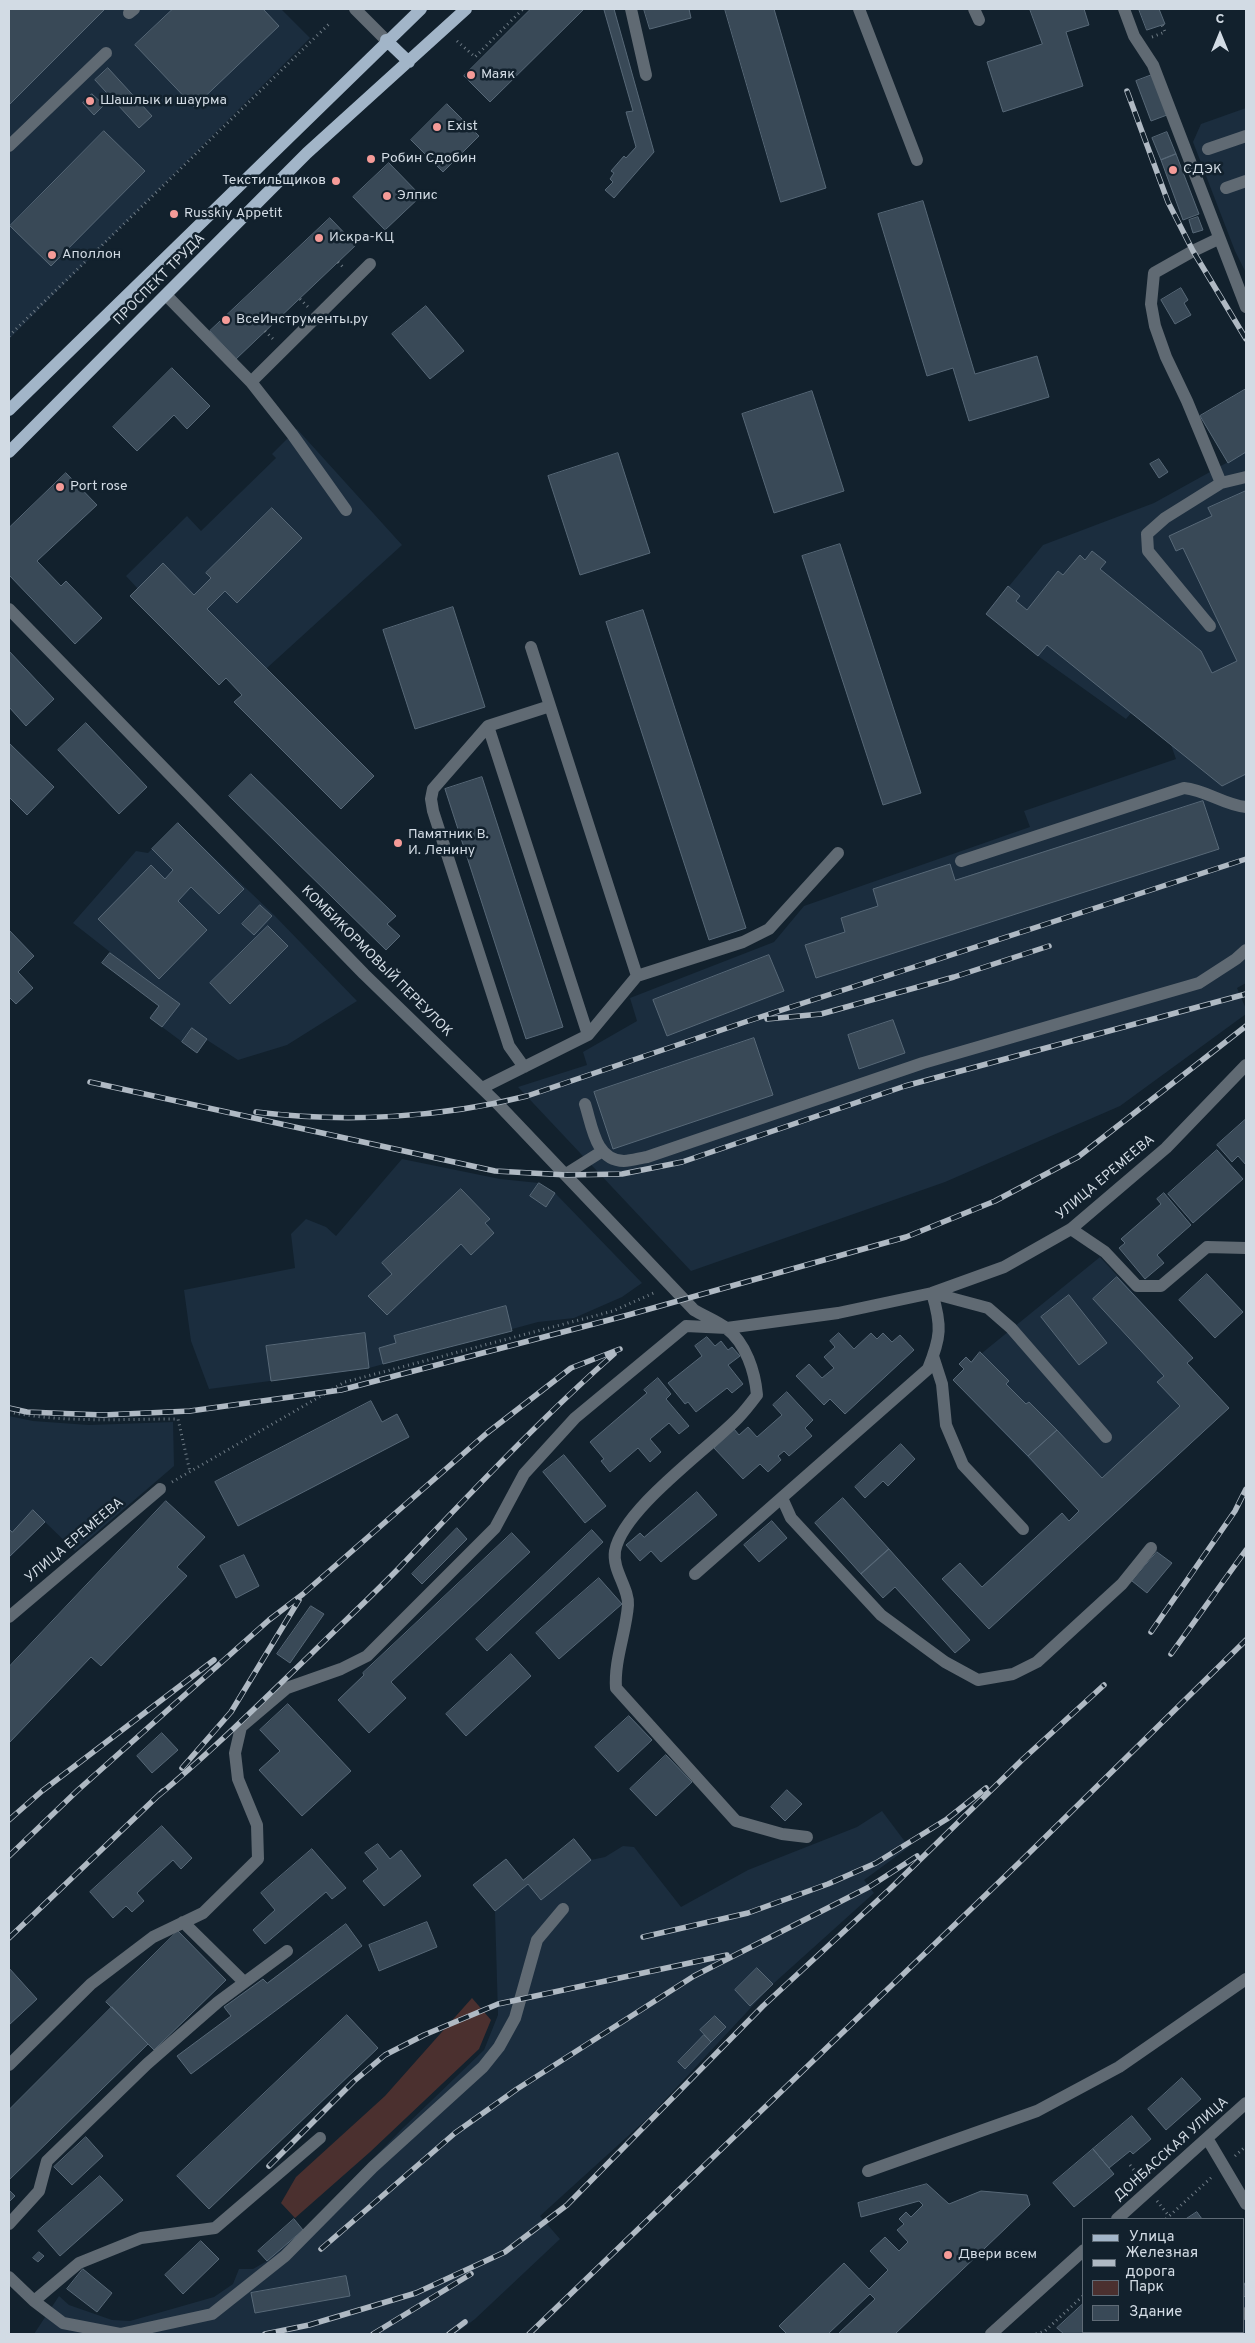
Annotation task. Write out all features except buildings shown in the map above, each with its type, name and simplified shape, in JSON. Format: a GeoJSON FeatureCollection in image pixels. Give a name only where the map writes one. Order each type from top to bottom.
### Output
{"type":"FeatureCollection","features":[{"type":"Feature","properties":{"kind":"main road","name":"ПРОСПЕКТ ТРУДА"},"geometry":{"type":"LineString","coordinates":[[9,410],[386,40],[421,9]]}},
{"type":"Feature","properties":{"kind":"main road","name":"ПРОСПЕКТ ТРУДА"},"geometry":{"type":"LineString","coordinates":[[9,452],[307,154],[466,9]]}},
{"type":"Feature","properties":{"kind":"main road"},"geometry":{"type":"LineString","coordinates":[[386,40],[408,62]]}},
{"type":"Feature","properties":{"kind":"street"},"geometry":{"type":"LineString","coordinates":[[355,9],[386,40]]}},
{"type":"Feature","properties":{"kind":"street"},"geometry":{"type":"LineString","coordinates":[[631,9],[646,75]]}},
{"type":"Feature","properties":{"kind":"street"},"geometry":{"type":"LineString","coordinates":[[859,9],[916,160]]}},
{"type":"Feature","properties":{"kind":"street"},"geometry":{"type":"LineString","coordinates":[[1124,9],[1134,36],[1153,65],[1218,239],[1246,307]]}},
{"type":"Feature","properties":{"kind":"street"},"geometry":{"type":"LineString","coordinates":[[9,146],[106,53]]}},
{"type":"Feature","properties":{"kind":"street"},"geometry":{"type":"LineString","coordinates":[[1208,149],[1246,136]]}},
{"type":"Feature","properties":{"kind":"street"},"geometry":{"type":"LineString","coordinates":[[1226,188],[1246,181]]}},
{"type":"Feature","properties":{"kind":"street"},"geometry":{"type":"LineString","coordinates":[[1218,239],[1192,251],[1154,273],[1150,304],[1166,358],[1187,401],[1221,483]]}},
{"type":"Feature","properties":{"kind":"street"},"geometry":{"type":"LineString","coordinates":[[251,382],[370,264]]}},
{"type":"Feature","properties":{"kind":"street"},"geometry":{"type":"LineString","coordinates":[[166,295],[251,382],[292,434],[346,510]]}},
{"type":"Feature","properties":{"kind":"street"},"geometry":{"type":"LineString","coordinates":[[1210,626],[1148,551],[1147,534],[1165,518],[1221,483],[1246,477]]}},
{"type":"Feature","properties":{"kind":"street","name":"КОМБИКОРМОВЫЙ ПЕРЕУЛОК"},"geometry":{"type":"LineString","coordinates":[[9,609],[364,974],[482,1088],[694,1310],[726,1328],[741,1344],[755,1376],[757,1395],[738,1418],[647,1502],[625,1528],[615,1551],[618,1577],[628,1600],[624,1640],[615,1672],[616,1688],[736,1821],[782,1834],[807,1837]]}},
{"type":"Feature","properties":{"kind":"street"},"geometry":{"type":"LineString","coordinates":[[531,646],[637,976]]}},
{"type":"Feature","properties":{"kind":"street"},"geometry":{"type":"LineString","coordinates":[[524,1067],[509,1046],[432,811],[431,799],[433,789],[440,779],[488,726],[550,706]]}},
{"type":"Feature","properties":{"kind":"street"},"geometry":{"type":"LineString","coordinates":[[488,726],[588,1035]]}},
{"type":"Feature","properties":{"kind":"street"},"geometry":{"type":"LineString","coordinates":[[961,861],[1184,788],[1197,791],[1233,806],[1246,808]]}},
{"type":"Feature","properties":{"kind":"street"},"geometry":{"type":"LineString","coordinates":[[482,1088],[588,1035],[637,976],[743,942],[769,929],[838,853]]}},
{"type":"Feature","properties":{"kind":"street"},"geometry":{"type":"LineString","coordinates":[[585,1104],[601,1152],[610,1159],[624,1161],[647,1156],[923,1063],[1198,983],[1236,960],[1246,950]]}},
{"type":"Feature","properties":{"kind":"street","name":"УЛИЦА ЕРЕМЕЕВА"},"geometry":{"type":"LineString","coordinates":[[9,2065],[90,1984],[153,1938],[202,1913],[258,1859],[257,1825],[238,1779],[235,1753],[241,1728],[288,1688],[341,1669],[367,1656],[495,1528],[524,1474],[575,1418],[686,1326],[726,1328],[838,1313],[932,1293],[1004,1267],[1071,1229],[1166,1148],[1246,1065]]}},
{"type":"Feature","properties":{"kind":"street"},"geometry":{"type":"LineString","coordinates":[[566,1174],[601,1152]]}},
{"type":"Feature","properties":{"kind":"street"},"geometry":{"type":"LineString","coordinates":[[1071,1229],[1105,1252],[1137,1286],[1161,1286],[1207,1247],[1246,1248]]}},
{"type":"Feature","properties":{"kind":"street"},"geometry":{"type":"LineString","coordinates":[[695,1574],[928,1369],[939,1343],[939,1314],[932,1293]]}},
{"type":"Feature","properties":{"kind":"street"},"geometry":{"type":"LineString","coordinates":[[932,1293],[988,1308],[1012,1328],[1106,1437]]}},
{"type":"Feature","properties":{"kind":"street"},"geometry":{"type":"LineString","coordinates":[[934,1356],[942,1384],[946,1425],[963,1465],[1023,1529]]}},
{"type":"Feature","properties":{"kind":"street","name":"УЛИЦА ЕРЕМЕЕВА"},"geometry":{"type":"LineString","coordinates":[[9,1616],[160,1489]]}},
{"type":"Feature","properties":{"kind":"street"},"geometry":{"type":"LineString","coordinates":[[782,1498],[791,1518],[881,1616],[944,1662],[978,1680],[1013,1674],[1037,1662],[1122,1584],[1151,1548]]}},
{"type":"Feature","properties":{"kind":"street"},"geometry":{"type":"LineString","coordinates":[[9,2277],[34,2301],[62,2323],[120,2334],[212,2314],[285,2256],[373,2167],[483,2067],[499,2047],[515,2018],[537,1940],[564,1909]]}},
{"type":"Feature","properties":{"kind":"street"},"geometry":{"type":"LineString","coordinates":[[183,1922],[244,1982]]}},
{"type":"Feature","properties":{"kind":"street"},"geometry":{"type":"LineString","coordinates":[[9,2224],[39,2191],[47,2161],[147,2064],[218,2002],[286,1951]]}},
{"type":"Feature","properties":{"kind":"street"},"geometry":{"type":"LineString","coordinates":[[868,2171],[1037,2111],[1119,2067],[1246,1979]]}},
{"type":"Feature","properties":{"kind":"street","name":"ДОНБАССКАЯ УЛИЦА"},"geometry":{"type":"LineString","coordinates":[[1118,2218],[1246,2102]]}},
{"type":"Feature","properties":{"kind":"street"},"geometry":{"type":"LineString","coordinates":[[34,2301],[79,2263],[132,2241],[141,2238],[215,2228],[320,2138]]}},
{"type":"Feature","properties":{"kind":"street"},"geometry":{"type":"LineString","coordinates":[[1207,2138],[1246,2204]]}},
{"type":"Feature","properties":{"kind":"street"},"geometry":{"type":"LineString","coordinates":[[991,2334],[1082,2252]]}},
{"type":"Feature","properties":{"kind":"path"},"geometry":{"type":"LineString","coordinates":[[457,41],[475,57],[522,9]]}},
{"type":"Feature","properties":{"kind":"path"},"geometry":{"type":"LineString","coordinates":[[9,336],[331,22]]}},
{"type":"Feature","properties":{"kind":"path"},"geometry":{"type":"LineString","coordinates":[[160,1489],[344,1382],[613,1311],[670,1285]]}},
{"type":"Feature","properties":{"kind":"path"},"geometry":{"type":"LineString","coordinates":[[9,1412],[29,1416],[90,1420],[178,1419],[190,1472]]}},
{"type":"Feature","properties":{"kind":"path"},"geometry":{"type":"LineString","coordinates":[[1167,2218],[1246,2146]]}},
{"type":"Feature","properties":{"kind":"path"},"geometry":{"type":"LineString","coordinates":[[1036,2334],[1045,2331],[1082,2297]]}},
{"type":"Feature","properties":{"kind":"shaded area"},"geometry":{"type":"Polygon","coordinates":[[[9,9],[281,9],[310,38],[9,339],[9,9]]]}},
{"type":"Feature","properties":{"kind":"shaded area"},"geometry":{"type":"Polygon","coordinates":[[[1246,108],[1245,271],[1235,251],[1193,142],[1201,124],[1246,108]]]}},
{"type":"Feature","properties":{"kind":"shaded area"},"geometry":{"type":"Polygon","coordinates":[[[297,429],[402,545],[267,668],[242,695],[226,678],[219,685],[130,596],[138,589],[126,576],[187,516],[201,531],[276,458],[272,454],[297,429]]]}},
{"type":"Feature","properties":{"kind":"shaded area"},"geometry":{"type":"Polygon","coordinates":[[[1246,452],[1246,983],[1237,988],[1246,1009],[1246,1014],[1120,1106],[945,1182],[691,1271],[518,1087],[587,1065],[583,1052],[637,1021],[630,998],[774,942],[804,906],[1030,827],[1024,811],[1176,759],[1171,745],[1131,713],[1126,719],[1038,656],[986,614],[1043,545],[1154,503],[1246,452]]]}},
{"type":"Feature","properties":{"kind":"shaded area"},"geometry":{"type":"Polygon","coordinates":[[[178,823],[274,915],[357,1001],[287,1045],[238,1060],[207,1040],[197,1053],[150,1018],[159,1005],[102,963],[110,952],[73,923],[136,851],[148,853],[178,823]]]}},
{"type":"Feature","properties":{"kind":"shaded area"},"geometry":{"type":"Polygon","coordinates":[[[402,1159],[500,1179],[539,1183],[555,1193],[642,1283],[622,1297],[574,1318],[538,1322],[369,1368],[209,1389],[191,1341],[184,1290],[295,1268],[291,1234],[306,1219],[326,1227],[336,1236],[402,1159]]]}},
{"type":"Feature","properties":{"kind":"shaded area"},"geometry":{"type":"Polygon","coordinates":[[[1100,1257],[1193,1358],[1187,1363],[1229,1408],[1107,1521],[1090,1502],[1079,1511],[953,1380],[964,1369],[959,1364],[966,1357],[971,1362],[1100,1257]]]}},
{"type":"Feature","properties":{"kind":"shaded area"},"geometry":{"type":"Polygon","coordinates":[[[9,1416],[33,1421],[89,1425],[173,1422],[174,1466],[75,1551],[45,1522],[9,1558],[9,1416]]]}},
{"type":"Feature","properties":{"kind":"shaded area"},"geometry":{"type":"Polygon","coordinates":[[[882,1811],[909,1847],[864,1880],[874,1893],[773,1984],[649,2117],[540,2216],[560,2239],[475,2319],[455,2334],[34,2334],[59,2296],[69,2305],[112,2320],[130,2321],[214,2297],[233,2284],[239,2269],[253,2269],[267,2261],[303,2230],[403,2128],[484,2050],[498,2015],[495,1911],[473,1885],[506,1859],[523,1880],[574,1839],[591,1860],[605,1857],[623,1846],[634,1847],[681,1907],[748,1870],[857,1827],[882,1811]]]}},
{"type":"Feature","properties":{"kind":"shaded area"},"geometry":{"type":"Polygon","coordinates":[[[1245,2285],[1246,2287],[1246,2334],[1064,2334],[1057,2328],[1082,2305],[1082,2333],[1245,2333],[1245,2285]]]}},
{"type":"Feature","properties":{"kind":"green space"},"geometry":{"type":"Polygon","coordinates":[[[472,1998],[491,2020],[479,2049],[370,2152],[295,2218],[281,2203],[296,2177],[385,2096],[472,1998]]]}},
{"type":"Feature","properties":{"kind":"railway"},"geometry":{"type":"LineString","coordinates":[[1127,91],[1168,202],[1193,251],[1246,339]]}},
{"type":"Feature","properties":{"kind":"railway"},"geometry":{"type":"LineString","coordinates":[[256,1112],[358,1118],[426,1114],[527,1096],[745,1022],[1246,859]]}},
{"type":"Feature","properties":{"kind":"railway"},"geometry":{"type":"LineString","coordinates":[[767,1019],[821,1014],[954,977],[1049,946]]}},
{"type":"Feature","properties":{"kind":"railway"},"geometry":{"type":"LineString","coordinates":[[90,1082],[495,1171],[567,1175],[622,1174],[682,1162],[905,1086],[1246,994]]}},
{"type":"Feature","properties":{"kind":"railway"},"geometry":{"type":"LineString","coordinates":[[9,1408],[27,1412],[103,1415],[190,1411],[341,1390],[628,1315],[906,1237],[995,1201],[1078,1157],[1246,1026]]}},
{"type":"Feature","properties":{"kind":"railway"},"geometry":{"type":"LineString","coordinates":[[9,1856],[78,1790],[269,1620],[303,1594],[487,1433],[571,1368],[620,1349]]}},
{"type":"Feature","properties":{"kind":"railway"},"geometry":{"type":"LineString","coordinates":[[158,1796],[235,1728],[366,1601],[531,1432],[614,1354]]}},
{"type":"Feature","properties":{"kind":"railway"},"geometry":{"type":"LineString","coordinates":[[1151,1632],[1235,1511],[1246,1489]]}},
{"type":"Feature","properties":{"kind":"railway"},"geometry":{"type":"LineString","coordinates":[[1171,1654],[1246,1550]]}},
{"type":"Feature","properties":{"kind":"railway"},"geometry":{"type":"LineString","coordinates":[[182,1768],[231,1712],[299,1600]]}},
{"type":"Feature","properties":{"kind":"railway"},"geometry":{"type":"LineString","coordinates":[[529,2334],[1021,1861],[1246,1640]]}},
{"type":"Feature","properties":{"kind":"railway"},"geometry":{"type":"LineString","coordinates":[[9,1820],[42,1791],[214,1660]]}},
{"type":"Feature","properties":{"kind":"railway"},"geometry":{"type":"LineString","coordinates":[[265,2334],[309,2325],[416,2293],[505,2252],[567,2205],[763,2006],[890,1889],[1022,1760],[1104,1685]]}},
{"type":"Feature","properties":{"kind":"railway"},"geometry":{"type":"LineString","coordinates":[[643,1937],[748,1913],[828,1884],[876,1863],[947,1819],[986,1788]]}},
{"type":"Feature","properties":{"kind":"railway"},"geometry":{"type":"LineString","coordinates":[[9,1938],[163,1791]]}},
{"type":"Feature","properties":{"kind":"railway"},"geometry":{"type":"LineString","coordinates":[[321,2249],[455,2133],[517,2089],[694,1976],[869,1887],[917,1856]]}},
{"type":"Feature","properties":{"kind":"railway"},"geometry":{"type":"LineString","coordinates":[[269,2166],[353,2082],[385,2055],[424,2035],[498,2004],[727,1955]]}},
{"type":"Feature","properties":{"kind":"railway"},"geometry":{"type":"LineString","coordinates":[[373,2334],[471,2274]]}},
{"type":"Feature","properties":{"kind":"railway"},"geometry":{"type":"LineString","coordinates":[[449,2334],[465,2322]]}},
{"type":"Feature","properties":{"kind":"place","name":"Маяк"},"geometry":{"type":"Point","coordinates":[471,75]}},
{"type":"Feature","properties":{"kind":"place","name":"Шашлык и шаурма"},"geometry":{"type":"Point","coordinates":[90,101]}},
{"type":"Feature","properties":{"kind":"place","name":"Exist"},"geometry":{"type":"Point","coordinates":[437,127]}},
{"type":"Feature","properties":{"kind":"place","name":"Робин Сдобин"},"geometry":{"type":"Point","coordinates":[371,159]}},
{"type":"Feature","properties":{"kind":"place","name":"СДЭК"},"geometry":{"type":"Point","coordinates":[1173,170]}},
{"type":"Feature","properties":{"kind":"place","name":"Текстильщиков"},"geometry":{"type":"Point","coordinates":[336,181]}},
{"type":"Feature","properties":{"kind":"place","name":"Элпис"},"geometry":{"type":"Point","coordinates":[387,196]}},
{"type":"Feature","properties":{"kind":"place","name":"Russkiy Appetit"},"geometry":{"type":"Point","coordinates":[174,214]}},
{"type":"Feature","properties":{"kind":"place","name":"Искра-КЦ"},"geometry":{"type":"Point","coordinates":[319,238]}},
{"type":"Feature","properties":{"kind":"place","name":"Аполлон"},"geometry":{"type":"Point","coordinates":[52,255]}},
{"type":"Feature","properties":{"kind":"place","name":"ВсеИнструменты.ру"},"geometry":{"type":"Point","coordinates":[226,320]}},
{"type":"Feature","properties":{"kind":"place","name":"Port rose"},"geometry":{"type":"Point","coordinates":[60,487]}},
{"type":"Feature","properties":{"kind":"place","name":"Памятник В. И. Ленину"},"geometry":{"type":"Point","coordinates":[398,843]}},
{"type":"Feature","properties":{"kind":"place","name":"Двери всем"},"geometry":{"type":"Point","coordinates":[948,2255]}}]}
